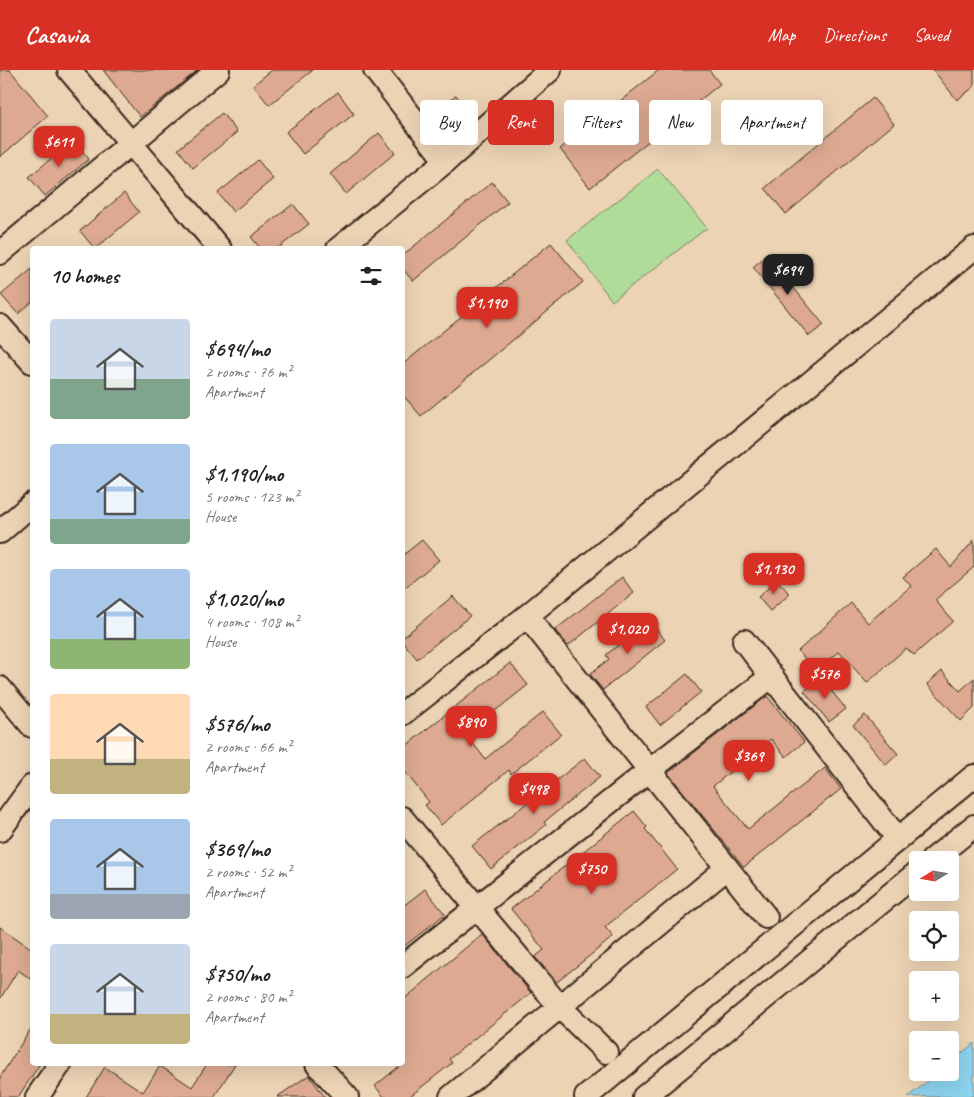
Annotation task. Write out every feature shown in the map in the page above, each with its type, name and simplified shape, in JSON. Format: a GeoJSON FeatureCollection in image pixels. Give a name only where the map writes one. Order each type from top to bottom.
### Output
{"type":"FeatureCollection","features":[{"type":"Feature","properties":{"kind":"street"},"geometry":{"type":"LineString","coordinates":[[69,70],[217,246]]}},
{"type":"Feature","properties":{"kind":"street"},"geometry":{"type":"LineString","coordinates":[[0,252],[218,70]]}},
{"type":"Feature","properties":{"kind":"street"},"geometry":{"type":"LineString","coordinates":[[375,70],[446,161]]}},
{"type":"Feature","properties":{"kind":"street"},"geometry":{"type":"LineString","coordinates":[[342,246],[446,161],[550,70]]}},
{"type":"Feature","properties":{"kind":"street"},"geometry":{"type":"LineString","coordinates":[[405,712],[527,616],[974,248]]}},
{"type":"Feature","properties":{"kind":"street"},"geometry":{"type":"LineString","coordinates":[[0,326],[30,360]]}},
{"type":"Feature","properties":{"kind":"street"},"geometry":{"type":"LineString","coordinates":[[0,532],[30,506]]}},
{"type":"Feature","properties":{"kind":"street"},"geometry":{"type":"LineString","coordinates":[[527,616],[766,917]]}},
{"type":"Feature","properties":{"kind":"street"},"geometry":{"type":"LineString","coordinates":[[744,641],[898,839]]}},
{"type":"Feature","properties":{"kind":"street"},"geometry":{"type":"LineString","coordinates":[[405,965],[650,770],[772,676]]}},
{"type":"Feature","properties":{"kind":"street"},"geometry":{"type":"LineString","coordinates":[[0,688],[30,724]]}},
{"type":"Feature","properties":{"kind":"street"},"geometry":{"type":"LineString","coordinates":[[586,1097],[974,776]]}},
{"type":"Feature","properties":{"kind":"street"},"geometry":{"type":"LineString","coordinates":[[0,830],[30,789]]}},
{"type":"Feature","properties":{"kind":"street"},"geometry":{"type":"LineString","coordinates":[[405,822],[560,1007],[606,1052]]}},
{"type":"Feature","properties":{"kind":"street"},"geometry":{"type":"LineString","coordinates":[[943,851],[974,826]]}},
{"type":"Feature","properties":{"kind":"street"},"geometry":{"type":"LineString","coordinates":[[452,1097],[727,868]]}},
{"type":"Feature","properties":{"kind":"street"},"geometry":{"type":"LineString","coordinates":[[644,1097],[909,879]]}},
{"type":"Feature","properties":{"kind":"street"},"geometry":{"type":"LineString","coordinates":[[37,1097],[59,1066]]}},
{"type":"Feature","properties":{"kind":"street"},"geometry":{"type":"LineString","coordinates":[[319,1066],[347,1097]]}},
{"type":"Feature","properties":{"kind":"green space"},"geometry":{"type":"Polygon","coordinates":[[[658,169],[707,228],[612,301],[567,240],[658,169]]]}},
{"type":"Feature","properties":{"kind":"water"},"geometry":{"type":"Polygon","coordinates":[[[974,1043],[974,1096],[908,1097],[928,1081],[959,1081],[959,1056],[974,1043]]]}},
{"type":"Feature","properties":{"kind":"building"},"geometry":{"type":"Polygon","coordinates":[[[0,70],[10,70],[48,116],[0,157],[0,70]]]}},
{"type":"Feature","properties":{"kind":"building"},"geometry":{"type":"Polygon","coordinates":[[[103,70],[198,70],[140,117],[103,70]]]}},
{"type":"Feature","properties":{"kind":"building"},"geometry":{"type":"Polygon","coordinates":[[[272,70],[313,70],[269,105],[253,85],[272,70]]]}},
{"type":"Feature","properties":{"kind":"building"},"geometry":{"type":"Polygon","coordinates":[[[659,70],[709,70],[720,84],[700,100],[649,100],[649,141],[590,188],[560,149],[565,145],[639,145],[639,100],[621,100],[659,70]]]}},
{"type":"Feature","properties":{"kind":"building"},"geometry":{"type":"Polygon","coordinates":[[[933,70],[974,70],[974,87],[957,100],[933,70]]]}},
{"type":"Feature","properties":{"kind":"building"},"geometry":{"type":"Polygon","coordinates":[[[338,92],[354,114],[303,154],[286,132],[338,92]]]}},
{"type":"Feature","properties":{"kind":"building"},"geometry":{"type":"Polygon","coordinates":[[[456,95],[460,100],[449,100],[456,95]]]}},
{"type":"Feature","properties":{"kind":"building"},"geometry":{"type":"Polygon","coordinates":[[[873,98],[894,124],[786,214],[765,188],[817,145],[823,145],[823,140],[873,98]]]}},
{"type":"Feature","properties":{"kind":"building"},"geometry":{"type":"Polygon","coordinates":[[[222,113],[237,132],[193,168],[178,149],[222,113]]]}},
{"type":"Feature","properties":{"kind":"building"},"geometry":{"type":"Polygon","coordinates":[[[379,133],[395,153],[346,194],[330,174],[379,133]]]}},
{"type":"Feature","properties":{"kind":"building"},"geometry":{"type":"Polygon","coordinates":[[[73,140],[89,159],[45,196],[29,177],[73,140]]]}},
{"type":"Feature","properties":{"kind":"building"},"geometry":{"type":"Polygon","coordinates":[[[258,160],[273,179],[233,212],[218,193],[258,160]]]}},
{"type":"Feature","properties":{"kind":"building"},"geometry":{"type":"Polygon","coordinates":[[[492,182],[508,202],[413,281],[405,272],[405,254],[492,182]]]}},
{"type":"Feature","properties":{"kind":"building"},"geometry":{"type":"Polygon","coordinates":[[[124,193],[139,212],[99,246],[92,246],[80,231],[124,193]]]}},
{"type":"Feature","properties":{"kind":"building"},"geometry":{"type":"Polygon","coordinates":[[[293,204],[309,224],[281,246],[258,246],[251,237],[293,204]]]}},
{"type":"Feature","properties":{"kind":"building"},"geometry":{"type":"Polygon","coordinates":[[[551,243],[583,282],[421,416],[405,397],[405,363],[551,243]]]}},
{"type":"Feature","properties":{"kind":"building"},"geometry":{"type":"Polygon","coordinates":[[[767,255],[824,325],[809,336],[753,267],[767,255]]]}},
{"type":"Feature","properties":{"kind":"building"},"geometry":{"type":"Polygon","coordinates":[[[30,271],[30,304],[18,314],[1,295],[30,271]]]}},
{"type":"Feature","properties":{"kind":"building"},"geometry":{"type":"Polygon","coordinates":[[[422,540],[439,560],[405,588],[405,554],[422,540]]]}},
{"type":"Feature","properties":{"kind":"building"},"geometry":{"type":"Polygon","coordinates":[[[974,540],[974,567],[935,600],[953,621],[914,655],[906,648],[867,683],[839,651],[816,671],[798,651],[851,603],[868,623],[911,586],[903,577],[936,549],[951,567],[974,540]]]}},
{"type":"Feature","properties":{"kind":"building"},"geometry":{"type":"Polygon","coordinates":[[[622,577],[634,593],[568,646],[555,630],[622,577]]]}},
{"type":"Feature","properties":{"kind":"building"},"geometry":{"type":"Polygon","coordinates":[[[777,580],[790,594],[770,611],[758,597],[777,580]]]}},
{"type":"Feature","properties":{"kind":"building"},"geometry":{"type":"Polygon","coordinates":[[[453,596],[470,616],[417,659],[405,645],[405,636],[453,596]]]}},
{"type":"Feature","properties":{"kind":"building"},"geometry":{"type":"Polygon","coordinates":[[[650,620],[665,640],[603,690],[590,674],[609,659],[606,655],[650,620]]]}},
{"type":"Feature","properties":{"kind":"building"},"geometry":{"type":"Polygon","coordinates":[[[510,663],[528,685],[466,734],[485,759],[543,712],[561,734],[511,774],[509,770],[441,825],[425,805],[429,802],[405,772],[405,747],[510,663]]]}},
{"type":"Feature","properties":{"kind":"building"},"geometry":{"type":"Polygon","coordinates":[[[942,671],[960,691],[974,678],[974,708],[961,721],[927,684],[942,671]]]}},
{"type":"Feature","properties":{"kind":"building"},"geometry":{"type":"Polygon","coordinates":[[[687,674],[701,692],[660,725],[646,707],[687,674]]]}},
{"type":"Feature","properties":{"kind":"building"},"geometry":{"type":"Polygon","coordinates":[[[821,678],[846,709],[829,722],[804,691],[821,678]]]}},
{"type":"Feature","properties":{"kind":"building"},"geometry":{"type":"Polygon","coordinates":[[[767,696],[804,742],[786,757],[771,739],[713,786],[748,829],[825,768],[841,789],[744,867],[668,773],[767,696]]]}},
{"type":"Feature","properties":{"kind":"building"},"geometry":{"type":"Polygon","coordinates":[[[865,715],[898,754],[886,765],[853,725],[865,715]]]}},
{"type":"Feature","properties":{"kind":"building"},"geometry":{"type":"Polygon","coordinates":[[[585,758],[600,777],[544,822],[546,825],[491,869],[472,846],[585,758]]]}},
{"type":"Feature","properties":{"kind":"building"},"geometry":{"type":"Polygon","coordinates":[[[634,811],[647,827],[645,829],[677,869],[605,927],[613,937],[557,982],[535,957],[544,950],[511,909],[634,811]]]}},
{"type":"Feature","properties":{"kind":"building"},"geometry":{"type":"Polygon","coordinates":[[[425,889],[445,914],[405,946],[405,905],[425,889]]]}},
{"type":"Feature","properties":{"kind":"building"},"geometry":{"type":"Polygon","coordinates":[[[0,927],[30,948],[30,979],[18,970],[0,999],[0,927]]]}},
{"type":"Feature","properties":{"kind":"building"},"geometry":{"type":"Polygon","coordinates":[[[482,934],[531,993],[449,1059],[452,1063],[409,1097],[384,1097],[375,1086],[400,1066],[405,1066],[405,998],[482,934]]]}},
{"type":"Feature","properties":{"kind":"building"},"geometry":{"type":"Polygon","coordinates":[[[30,1030],[30,1066],[39,1066],[18,1097],[0,1097],[0,1077],[30,1030]]]}},
{"type":"Feature","properties":{"kind":"building"},"geometry":{"type":"Polygon","coordinates":[[[160,1066],[192,1087],[206,1066],[234,1066],[214,1097],[86,1097],[105,1067],[143,1092],[160,1066]]]}},
{"type":"Feature","properties":{"kind":"building"},"geometry":{"type":"Polygon","coordinates":[[[309,1075],[325,1097],[277,1097],[309,1075]]]}}]}
